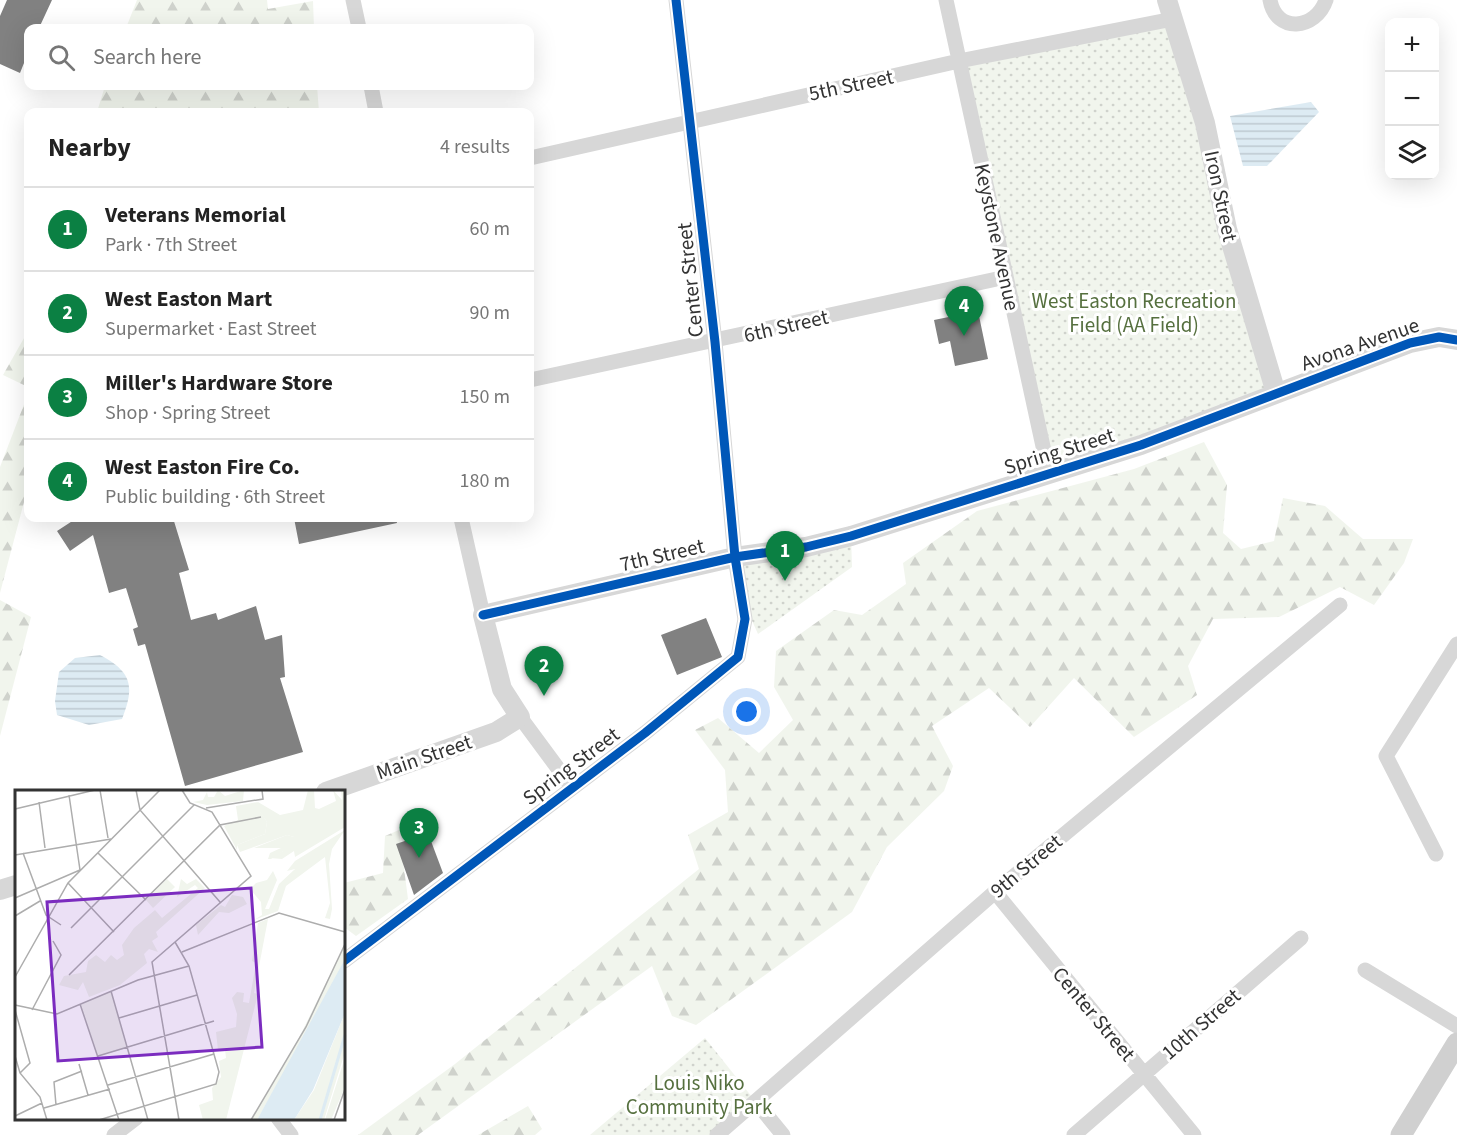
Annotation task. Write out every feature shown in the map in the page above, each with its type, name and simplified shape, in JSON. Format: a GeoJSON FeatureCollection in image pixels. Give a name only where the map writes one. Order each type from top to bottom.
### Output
{"type":"FeatureCollection","features":[{"type":"Feature","properties":{"kind":"main road"},"geometry":{"type":"LineString","coordinates":[[1401,1135],[1457,1043]]}},
{"type":"Feature","properties":{"kind":"street"},"geometry":{"type":"LineString","coordinates":[[353,0],[358,24]]}},
{"type":"Feature","properties":{"kind":"street","name":"Center Street"},"geometry":{"type":"LineString","coordinates":[[676,0],[715,342],[735,557]]}},
{"type":"Feature","properties":{"kind":"street","name":"Keystone Avenue"},"geometry":{"type":"LineString","coordinates":[[946,0],[1049,474]]}},
{"type":"Feature","properties":{"kind":"street"},"geometry":{"type":"LineString","coordinates":[[1270,0],[1275,13],[1281,19],[1299,24],[1317,17],[1326,0]]}},
{"type":"Feature","properties":{"kind":"street","name":"5th Street"},"geometry":{"type":"LineString","coordinates":[[534,157],[959,61],[1170,9]]}},
{"type":"Feature","properties":{"kind":"street","name":"Iron Street"},"geometry":{"type":"LineString","coordinates":[[1170,9],[1205,123],[1238,270],[1276,393]]}},
{"type":"Feature","properties":{"kind":"street"},"geometry":{"type":"LineString","coordinates":[[372,90],[375,108]]}},
{"type":"Feature","properties":{"kind":"street","name":"6th Street"},"geometry":{"type":"LineString","coordinates":[[534,379],[715,342],[1006,277]]}},
{"type":"Feature","properties":{"kind":"street","name":"Avona Avenue"},"geometry":{"type":"LineString","coordinates":[[1276,393],[1410,343],[1439,338],[1457,340]]}},
{"type":"Feature","properties":{"kind":"street","name":"Spring Street"},"geometry":{"type":"LineString","coordinates":[[851,536],[902,517],[1141,445],[1276,393]]}},
{"type":"Feature","properties":{"kind":"street"},"geometry":{"type":"LineString","coordinates":[[462,522],[502,689],[571,786]]}},
{"type":"Feature","properties":{"kind":"street","name":"7th Street"},"geometry":{"type":"LineString","coordinates":[[483,615],[735,557],[806,547],[851,536]]}},
{"type":"Feature","properties":{"kind":"street","name":"Spring Street"},"geometry":{"type":"LineString","coordinates":[[345,960],[571,786],[694,695],[738,657],[745,619],[735,557]]}},
{"type":"Feature","properties":{"kind":"street","name":"9th Street"},"geometry":{"type":"LineString","coordinates":[[717,1135],[995,892],[1340,605]]}},
{"type":"Feature","properties":{"kind":"street"},"geometry":{"type":"LineString","coordinates":[[1436,854],[1386,756],[1457,644]]}},
{"type":"Feature","properties":{"kind":"street","name":"Main Street"},"geometry":{"type":"LineString","coordinates":[[332,790],[496,732],[520,717]]}},
{"type":"Feature","properties":{"kind":"street"},"geometry":{"type":"LineString","coordinates":[[0,890],[15,885]]}},
{"type":"Feature","properties":{"kind":"street","name":"Center Street"},"geometry":{"type":"LineString","coordinates":[[995,892],[1194,1135]]}},
{"type":"Feature","properties":{"kind":"street","name":"10th Street"},"geometry":{"type":"LineString","coordinates":[[1074,1135],[1301,938]]}},
{"type":"Feature","properties":{"kind":"street"},"geometry":{"type":"LineString","coordinates":[[1365,970],[1457,1026]]}},
{"type":"Feature","properties":{"kind":"street"},"geometry":{"type":"LineString","coordinates":[[756,1102],[783,1135]]}},
{"type":"Feature","properties":{"kind":"street"},"geometry":{"type":"LineString","coordinates":[[114,1135],[135,1120]]}},
{"type":"Feature","properties":{"kind":"street"},"geometry":{"type":"LineString","coordinates":[[279,1120],[291,1135]]}},
{"type":"Feature","properties":{"kind":"green space"},"geometry":{"type":"Polygon","coordinates":[[[137,0],[267,0],[268,9],[313,1],[314,24],[128,24],[137,0]]]}},
{"type":"Feature","properties":{"kind":"green space","name":"West Easton Recreation Field (AA Field)"},"geometry":{"type":"Polygon","coordinates":[[[1173,19],[1276,393],[1049,474],[959,61],[1173,19]]]}},
{"type":"Feature","properties":{"kind":"green space"},"geometry":{"type":"Polygon","coordinates":[[[104,90],[317,90],[319,108],[98,108],[104,90]]]}},
{"type":"Feature","properties":{"kind":"green space"},"geometry":{"type":"Polygon","coordinates":[[[24,338],[24,385],[3,375],[24,338]]]}},
{"type":"Feature","properties":{"kind":"green space"},"geometry":{"type":"Polygon","coordinates":[[[24,404],[24,502],[0,593],[0,467],[24,404]]]}},
{"type":"Feature","properties":{"kind":"green space"},"geometry":{"type":"Polygon","coordinates":[[[1204,442],[1227,485],[1223,533],[1241,549],[1274,541],[1283,498],[1325,506],[1363,539],[1413,539],[1404,563],[1374,605],[1340,587],[1279,617],[1213,619],[1188,666],[1197,695],[1134,737],[1074,678],[1030,727],[989,688],[932,726],[953,766],[944,791],[887,847],[852,912],[696,1025],[672,1016],[652,966],[418,1135],[358,1135],[455,1064],[699,869],[688,835],[728,812],[725,770],[695,730],[718,718],[759,753],[793,720],[774,687],[776,651],[834,610],[862,615],[906,584],[903,563],[977,511],[1134,469],[1204,442]]]}},
{"type":"Feature","properties":{"kind":"green space"},"geometry":{"type":"Polygon","coordinates":[[[851,536],[852,567],[758,634],[741,596],[735,557],[851,536]]]}},
{"type":"Feature","properties":{"kind":"green space"},"geometry":{"type":"Polygon","coordinates":[[[0,600],[31,617],[0,736],[0,600]]]}},
{"type":"Feature","properties":{"kind":"green space"},"geometry":{"type":"Polygon","coordinates":[[[399,830],[408,899],[356,936],[345,928],[345,883],[383,873],[385,836],[399,830]]]}},
{"type":"Feature","properties":{"kind":"green space","name":"Louis Niko Community Park"},"geometry":{"type":"Polygon","coordinates":[[[705,1038],[756,1102],[717,1135],[590,1135],[705,1038]]]}},
{"type":"Feature","properties":{"kind":"green space"},"geometry":{"type":"Polygon","coordinates":[[[528,1106],[542,1129],[535,1135],[478,1135],[528,1106]]]}},
{"type":"Feature","properties":{"kind":"shaded area"},"geometry":{"type":"Polygon","coordinates":[[[1311,102],[1319,112],[1267,166],[1243,166],[1230,116],[1311,102]]]}},
{"type":"Feature","properties":{"kind":"shaded area"},"geometry":{"type":"Polygon","coordinates":[[[100,655],[119,668],[128,681],[129,697],[122,719],[89,725],[57,715],[55,701],[59,672],[75,658],[100,655]]]}},
{"type":"Feature","properties":{"kind":"building"},"geometry":{"type":"Polygon","coordinates":[[[7,0],[52,0],[41,24],[24,24],[24,63],[20,73],[0,64],[0,16],[7,0]]]}},
{"type":"Feature","properties":{"kind":"building"},"geometry":{"type":"Polygon","coordinates":[[[978,311],[988,359],[955,366],[950,341],[939,344],[934,320],[978,311]]]}},
{"type":"Feature","properties":{"kind":"building"},"geometry":{"type":"Polygon","coordinates":[[[71,522],[174,522],[189,570],[179,573],[191,620],[216,613],[218,620],[256,606],[265,640],[282,635],[285,677],[280,678],[303,752],[185,786],[145,644],[138,646],[133,629],[138,627],[126,588],[109,593],[93,535],[70,551],[57,531],[71,522]]]}},
{"type":"Feature","properties":{"kind":"building"},"geometry":{"type":"Polygon","coordinates":[[[295,522],[397,522],[397,523],[299,544],[295,522]]]}},
{"type":"Feature","properties":{"kind":"building"},"geometry":{"type":"Polygon","coordinates":[[[706,618],[722,657],[677,675],[661,635],[706,618]]]}},
{"type":"Feature","properties":{"kind":"building"},"geometry":{"type":"Polygon","coordinates":[[[428,833],[443,873],[414,895],[396,844],[428,833]]]}},
{"type":"Feature","properties":{"kind":"cycle path"},"geometry":{"type":"LineString","coordinates":[[345,960],[645,733],[738,657],[745,619],[735,557],[715,342],[676,0]]}},
{"type":"Feature","properties":{"kind":"cycle path"},"geometry":{"type":"LineString","coordinates":[[483,615],[735,557],[806,547],[851,536],[1141,445],[1410,343],[1439,337],[1457,340]]}},
{"type":"Feature","properties":{"kind":"place","name":"West Easton Fire Co."},"geometry":{"type":"Point","coordinates":[964,336]}},
{"type":"Feature","properties":{"kind":"place","name":"Veterans Memorial"},"geometry":{"type":"Point","coordinates":[785,581]}},
{"type":"Feature","properties":{"kind":"place","name":"West Easton Mart"},"geometry":{"type":"Point","coordinates":[544,696]}},
{"type":"Feature","properties":{"kind":"place","name":"Miller's Hardware Store"},"geometry":{"type":"Point","coordinates":[419,858]}}]}
